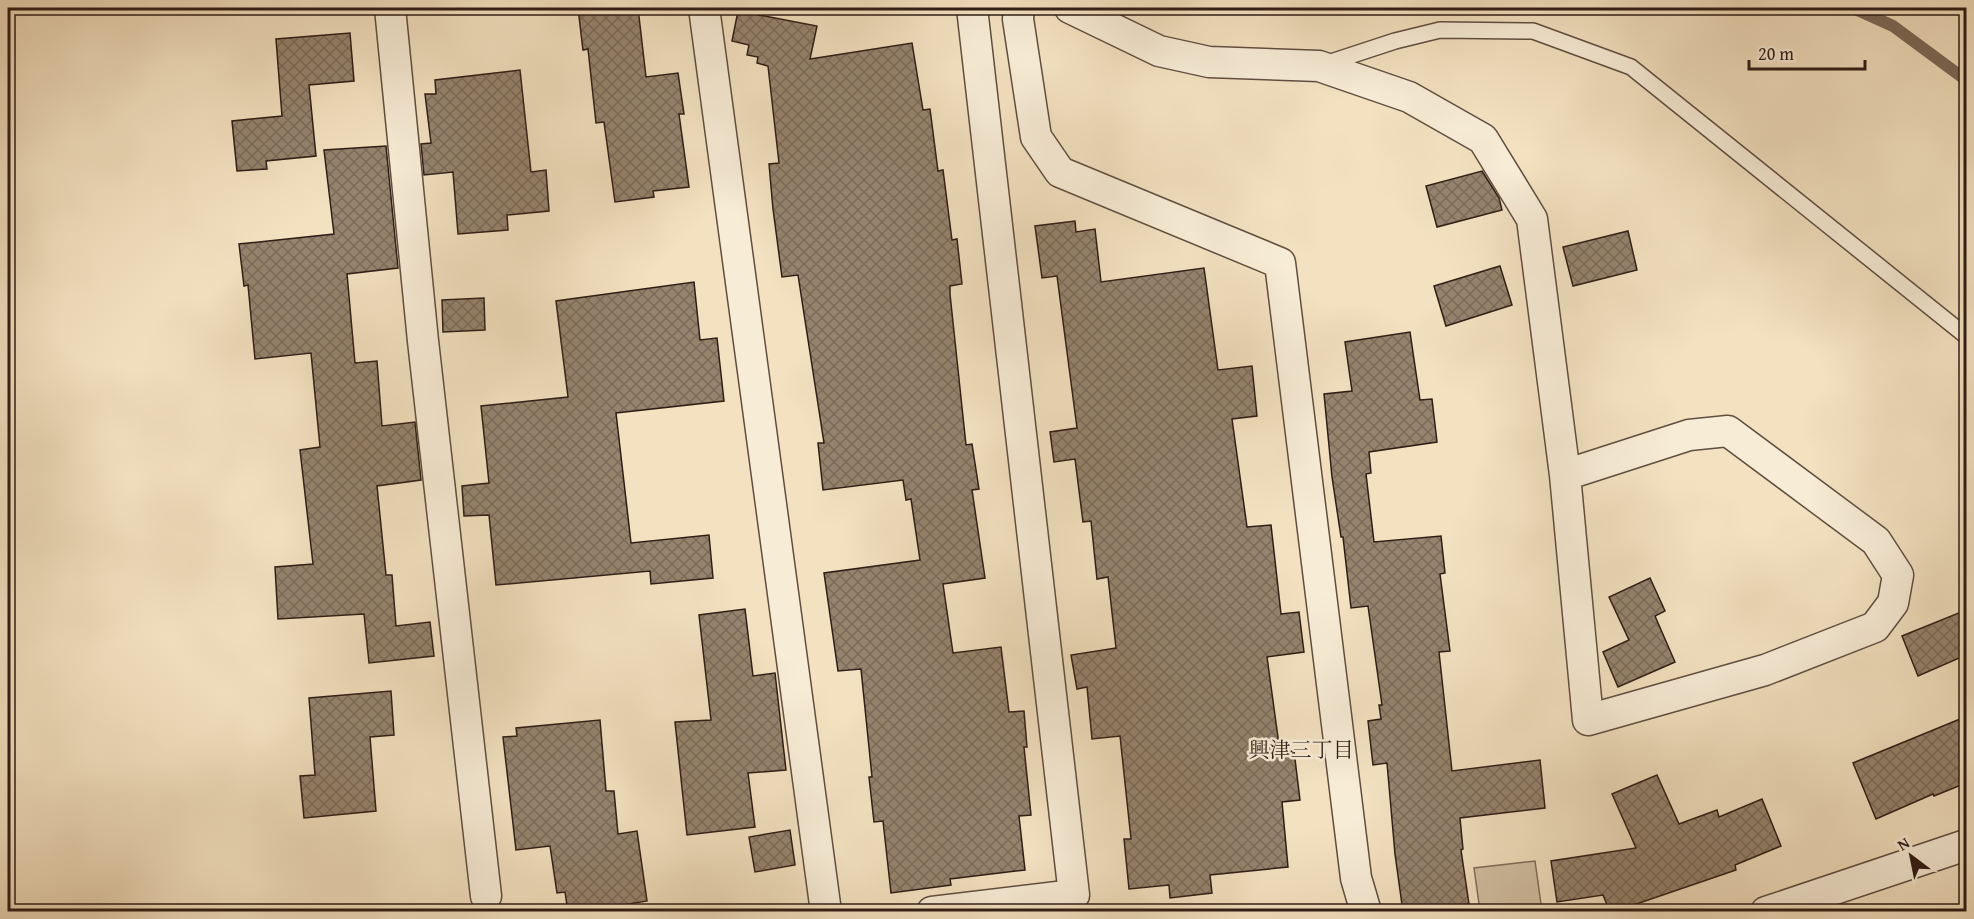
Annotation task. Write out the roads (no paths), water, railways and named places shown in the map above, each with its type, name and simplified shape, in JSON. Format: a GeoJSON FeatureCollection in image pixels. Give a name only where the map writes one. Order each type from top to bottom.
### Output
{"type":"FeatureCollection","features":[{"type":"Feature","properties":{"kind":"street"},"geometry":{"type":"LineString","coordinates":[[390,8],[423,341],[486,896]]}},
{"type":"Feature","properties":{"kind":"street"},"geometry":{"type":"LineString","coordinates":[[704,8],[826,912]]}},
{"type":"Feature","properties":{"kind":"street"},"geometry":{"type":"LineString","coordinates":[[932,912],[1074,895],[972,8]]}},
{"type":"Feature","properties":{"kind":"street"},"geometry":{"type":"LineString","coordinates":[[1018,8],[1036,137],[1060,172],[1280,263],[1356,878],[1366,912]]}},
{"type":"Feature","properties":{"kind":"street"},"geometry":{"type":"LineString","coordinates":[[1070,8],[1159,51],[1209,62],[1319,66],[1409,98],[1483,138],[1532,219],[1565,475],[1588,720],[1765,670],[1875,627],[1893,603],[1898,575],[1876,541],[1728,431],[1689,435],[1565,475]]}},
{"type":"Feature","properties":{"kind":"street"},"geometry":{"type":"LineString","coordinates":[[1766,912],[1966,845]]}},
{"type":"Feature","properties":{"kind":"lane"},"geometry":{"type":"LineString","coordinates":[[1319,66],[1440,30],[1533,31],[1631,67],[1966,336]]}},
{"type":"Feature","properties":{"kind":"waterway"},"geometry":{"type":"LineString","coordinates":[[1853,8],[1893,26],[1966,80]]}},
{"type":"Feature","properties":{"kind":"district","name":"興津三丁目"},"geometry":{"type":"Point","coordinates":[1301,750]}}]}
